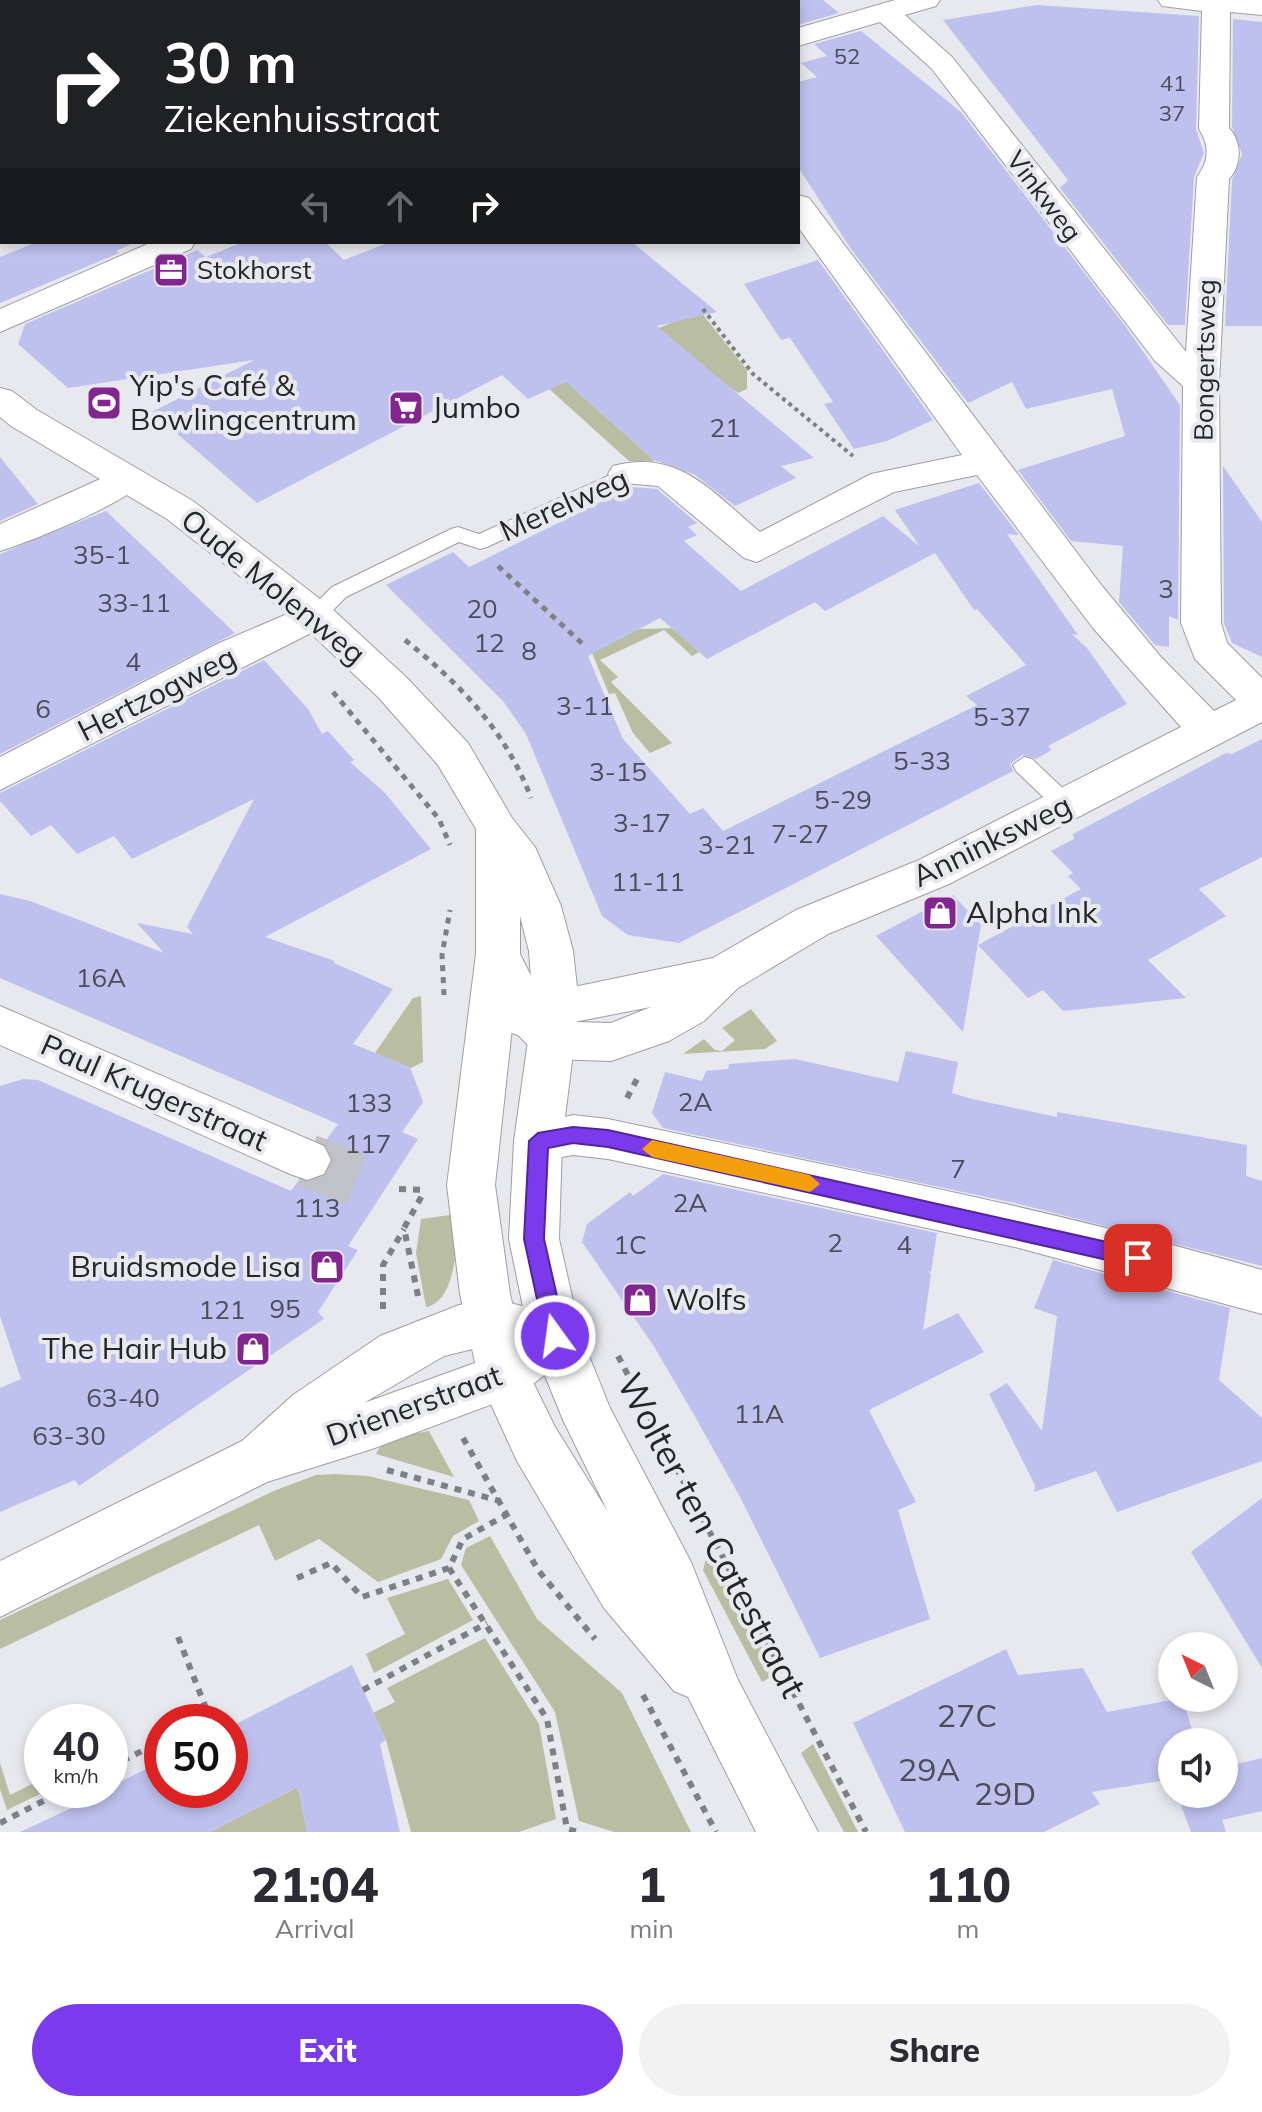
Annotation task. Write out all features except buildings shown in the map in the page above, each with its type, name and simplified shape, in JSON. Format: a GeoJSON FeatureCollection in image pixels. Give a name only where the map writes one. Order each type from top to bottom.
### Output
{"type":"FeatureCollection","features":[{"type":"Feature","properties":{"kind":"street"},"geometry":{"type":"LineString","coordinates":[[800,36],[926,0]]}},
{"type":"Feature","properties":{"kind":"street"},"geometry":{"type":"LineString","coordinates":[[1172,0],[1262,6]]}},
{"type":"Feature","properties":{"kind":"street","name":"Bongertsweg"},"geometry":{"type":"LineString","coordinates":[[1216,3],[1214,129],[1222,138],[1222,168],[1213,177],[1201,383],[1201,623],[1209,649],[1262,703]]}},
{"type":"Feature","properties":{"kind":"street","name":"Vinkweg"},"geometry":{"type":"LineString","coordinates":[[884,11],[942,63],[1167,354],[1201,383]]}},
{"type":"Feature","properties":{"kind":"street"},"geometry":{"type":"LineString","coordinates":[[800,208],[985,462],[1160,681],[1210,731]]}},
{"type":"Feature","properties":{"kind":"street"},"geometry":{"type":"LineString","coordinates":[[0,322],[175,244]]}},
{"type":"Feature","properties":{"kind":"street","name":"Oude Molenweg"},"geometry":{"type":"LineString","coordinates":[[0,399],[24,418],[215,535],[315,615],[393,688],[453,754],[497,829],[520,859],[539,906],[551,951],[530,1023],[538,1141]]}},
{"type":"Feature","properties":{"kind":"street","name":"Merelweg"},"geometry":{"type":"LineString","coordinates":[[626,474],[648,471],[671,478],[757,549],[884,482],[985,462]]}},
{"type":"Feature","properties":{"kind":"street"},"geometry":{"type":"LineString","coordinates":[[0,538],[82,503],[127,479]]}},
{"type":"Feature","properties":{"kind":"street","name":"Hertzogweg"},"geometry":{"type":"LineString","coordinates":[[0,775],[231,654],[281,635],[315,615]]}},
{"type":"Feature","properties":{"kind":"street","name":"Anninksweg"},"geometry":{"type":"LineString","coordinates":[[530,1023],[611,1042],[653,1028],[688,1008],[722,975],[812,922],[934,872],[1262,703]]}},
{"type":"Feature","properties":{"kind":"street","name":"Oude Molenweg"},"geometry":{"type":"LineString","coordinates":[[497,829],[498,954],[530,1023]]}},
{"type":"Feature","properties":{"kind":"street","name":"Anninksweg"},"geometry":{"type":"LineString","coordinates":[[530,1023],[607,997],[677,980],[722,975]]}},
{"type":"Feature","properties":{"kind":"street","name":"Wolter ten Catestraat"},"geometry":{"type":"LineString","coordinates":[[530,1023],[471,1185],[491,1322],[504,1376],[536,1444],[624,1589],[717,1698]]}},
{"type":"Feature","properties":{"kind":"street","name":"Paul Krugerstraat"},"geometry":{"type":"LineString","coordinates":[[7,1036],[307,1160]]}},
{"type":"Feature","properties":{"kind":"street"},"geometry":{"type":"LineString","coordinates":[[538,1141],[573,1135],[608,1139],[1060,1239],[1200,1273],[1262,1292]]}},
{"type":"Feature","properties":{"kind":"street","name":"Wolter ten Catestraat"},"geometry":{"type":"LineString","coordinates":[[538,1141],[534,1239],[555,1336],[589,1420],[671,1581],[717,1698],[788,1832]]}},
{"type":"Feature","properties":{"kind":"street","name":"Drienerstraat"},"geometry":{"type":"LineString","coordinates":[[255,1461],[320,1401],[428,1337],[491,1322],[555,1336]]}},
{"type":"Feature","properties":{"kind":"street","name":"Drienerstraat"},"geometry":{"type":"LineString","coordinates":[[0,1590],[255,1461],[372,1425],[504,1376],[555,1336]]}},
{"type":"Feature","properties":{"kind":"lane","name":"Merelweg"},"geometry":{"type":"LineString","coordinates":[[315,615],[339,592],[458,534],[480,542],[626,474]]}},
{"type":"Feature","properties":{"kind":"lane"},"geometry":{"type":"LineString","coordinates":[[1024,765],[1066,805]]}},
{"type":"Feature","properties":{"kind":"path"},"geometry":{"type":"LineString","coordinates":[[703,309],[753,374],[884,482]]}},
{"type":"Feature","properties":{"kind":"path"},"geometry":{"type":"LineString","coordinates":[[480,542],[478,547],[586,647]]}},
{"type":"Feature","properties":{"kind":"path"},"geometry":{"type":"LineString","coordinates":[[444,997],[442,955],[452,899]]}},
{"type":"Feature","properties":{"kind":"path"},"geometry":{"type":"LineString","coordinates":[[399,1189],[425,1190]]}},
{"type":"Feature","properties":{"kind":"path","name":"Wolter ten Catestraat"},"geometry":{"type":"LineString","coordinates":[[611,1343],[866,1832]]}},
{"type":"Feature","properties":{"kind":"path"},"geometry":{"type":"LineString","coordinates":[[297,1578],[331,1563],[362,1597],[449,1568],[463,1539],[506,1515]]}},
{"type":"Feature","properties":{"kind":"path"},"geometry":{"type":"LineString","coordinates":[[449,1568],[547,1719],[567,1829]]}},
{"type":"Feature","properties":{"kind":"path"},"geometry":{"type":"LineString","coordinates":[[363,1690],[487,1623]]}},
{"type":"Feature","properties":{"kind":"path"},"geometry":{"type":"LineString","coordinates":[[178,1637],[204,1704]]}},
{"type":"Feature","properties":{"kind":"path"},"geometry":{"type":"LineString","coordinates":[[0,1823],[30,1808]]}},
{"type":"Feature","properties":{"kind":"path"},"geometry":{"type":"LineString","coordinates":[[558,1832],[567,1829],[578,1832]]}},
{"type":"Feature","properties":{"kind":"green space"},"geometry":{"type":"Polygon","coordinates":[[[700,311],[747,370],[747,389],[738,393],[728,386],[582,396],[655,461],[629,461],[537,378],[700,311]]]}},
{"type":"Feature","properties":{"kind":"green space"},"geometry":{"type":"Polygon","coordinates":[[[674,628],[699,652],[692,656],[664,630],[600,660],[618,677],[611,682],[672,743],[650,753],[633,733],[615,693],[609,694],[592,653],[639,629],[674,628]]]}},
{"type":"Feature","properties":{"kind":"green space"},"geometry":{"type":"Polygon","coordinates":[[[421,996],[423,1062],[411,1068],[375,1053],[413,998],[421,996]]]}},
{"type":"Feature","properties":{"kind":"green space"},"geometry":{"type":"Polygon","coordinates":[[[751,1009],[777,1041],[765,1049],[683,1054],[704,1039],[715,1050],[722,1051],[735,1040],[722,1028],[751,1009]]]}},
{"type":"Feature","properties":{"kind":"green space"},"geometry":{"type":"Polygon","coordinates":[[[457,1214],[456,1252],[450,1281],[436,1302],[426,1307],[416,1253],[421,1219],[457,1214]]]}},
{"type":"Feature","properties":{"kind":"green space"},"geometry":{"type":"Polygon","coordinates":[[[429,1431],[454,1477],[376,1454],[391,1440],[429,1431]]]}},
{"type":"Feature","properties":{"kind":"green space"},"geometry":{"type":"Polygon","coordinates":[[[316,1475],[368,1476],[469,1500],[479,1521],[453,1536],[441,1559],[378,1582],[319,1539],[275,1561],[259,1525],[0,1649],[0,1620],[276,1490],[316,1475]]]}},
{"type":"Feature","properties":{"kind":"green space"},"geometry":{"type":"Polygon","coordinates":[[[490,1536],[537,1619],[622,1693],[691,1832],[614,1832],[579,1821],[555,1712],[461,1565],[466,1548],[490,1536]]]}},
{"type":"Feature","properties":{"kind":"green space"},"geometry":{"type":"Polygon","coordinates":[[[709,1547],[776,1674],[762,1682],[703,1570],[709,1547]]]}},
{"type":"Feature","properties":{"kind":"green space"},"geometry":{"type":"Polygon","coordinates":[[[448,1579],[473,1620],[374,1673],[366,1654],[405,1634],[387,1598],[448,1579]]]}},
{"type":"Feature","properties":{"kind":"green space"},"geometry":{"type":"Polygon","coordinates":[[[485,1638],[539,1724],[556,1819],[519,1832],[411,1832],[386,1740],[373,1713],[395,1702],[387,1688],[485,1638]]]}},
{"type":"Feature","properties":{"kind":"green space"},"geometry":{"type":"Polygon","coordinates":[[[813,1744],[858,1832],[844,1832],[801,1753],[813,1744]]]}},
{"type":"Feature","properties":{"kind":"green space"},"geometry":{"type":"Polygon","coordinates":[[[0,1763],[10,1795],[24,1788],[24,1802],[7,1810],[0,1789],[0,1763]]]}},
{"type":"Feature","properties":{"kind":"green space"},"geometry":{"type":"Polygon","coordinates":[[[298,1787],[307,1832],[210,1832],[298,1787]]]}},
{"type":"Feature","properties":{"kind":"tunnel"},"geometry":{"type":"LineString","coordinates":[[307,1160],[367,1184]]}},
{"type":"Feature","properties":{"kind":"slow traffic"},"geometry":{"type":"LineString","coordinates":[[652,1149],[810,1184]]}},
{"type":"Feature","properties":{"kind":"place","name":"Stokhorst"},"geometry":{"type":"Point","coordinates":[171,270]}},
{"type":"Feature","properties":{"kind":"place","name":"Yip's Café & Bowlingcentrum"},"geometry":{"type":"Point","coordinates":[104,403]}},
{"type":"Feature","properties":{"kind":"place","name":"Jumbo"},"geometry":{"type":"Point","coordinates":[406,408]}},
{"type":"Feature","properties":{"kind":"place","name":"Alpha Ink"},"geometry":{"type":"Point","coordinates":[940,913]}},
{"type":"Feature","properties":{"kind":"place","name":"Bruidsmode Lisa"},"geometry":{"type":"Point","coordinates":[327,1267]}},
{"type":"Feature","properties":{"kind":"place","name":"Wolfs"},"geometry":{"type":"Point","coordinates":[640,1300]}},
{"type":"Feature","properties":{"kind":"place","name":"The Hair Hub"},"geometry":{"type":"Point","coordinates":[253,1349]}},
{"type":"Feature","properties":{"kind":"route"},"geometry":{"type":"LineString","coordinates":[[555,1336],[534,1239],[538,1141],[573,1135],[608,1139],[1138,1258]]}}]}
